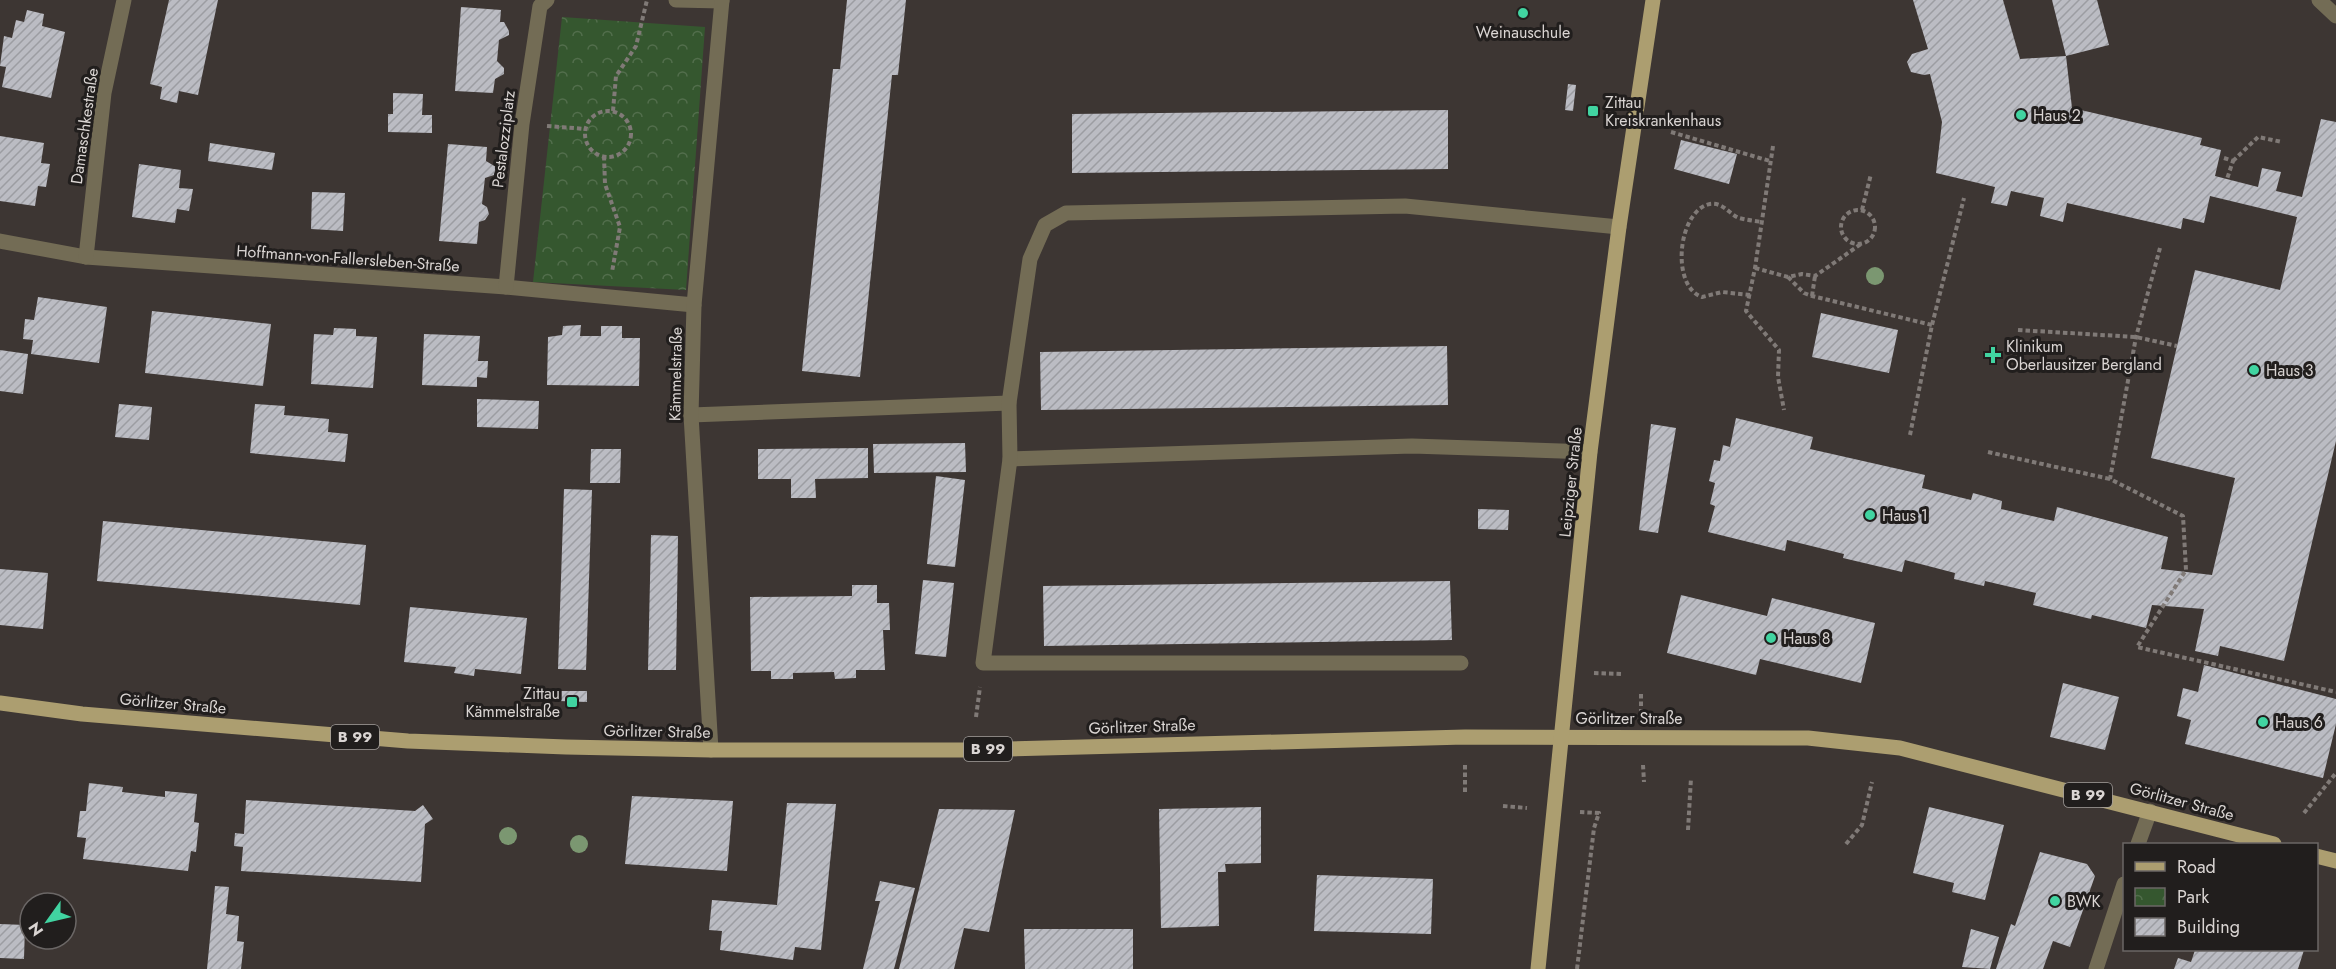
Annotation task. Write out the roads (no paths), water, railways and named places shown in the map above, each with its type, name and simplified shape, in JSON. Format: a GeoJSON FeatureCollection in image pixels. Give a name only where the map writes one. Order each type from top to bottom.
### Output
{"type":"FeatureCollection","features":[{"type":"Feature","properties":{"kind":"main road","name":"Leipziger Straße"},"geometry":{"type":"LineString","coordinates":[[1538,969],[1590,452],[1619,227],[1653,0]]}},
{"type":"Feature","properties":{"kind":"main road","name":"Görlitzer Straße"},"geometry":{"type":"LineString","coordinates":[[0,703],[81,714],[408,741],[711,750],[971,750],[1264,741],[1563,736],[1808,738],[1900,748],[2270,843]]}},
{"type":"Feature","properties":{"kind":"main road"},"geometry":{"type":"LineString","coordinates":[[2318,856],[2336,861]]}},
{"type":"Feature","properties":{"kind":"street","name":"Damaschkestraße"},"geometry":{"type":"LineString","coordinates":[[86,257],[104,93],[124,0]]}},
{"type":"Feature","properties":{"kind":"street","name":"Pestalozziplatz"},"geometry":{"type":"LineString","coordinates":[[506,286],[522,124],[540,6],[547,0]]}},
{"type":"Feature","properties":{"kind":"street"},"geometry":{"type":"LineString","coordinates":[[676,0],[722,1]]}},
{"type":"Feature","properties":{"kind":"street"},"geometry":{"type":"LineString","coordinates":[[2319,0],[2336,16]]}},
{"type":"Feature","properties":{"kind":"street","name":"Kämmelstraße"},"geometry":{"type":"LineString","coordinates":[[711,750],[692,415],[694,304],[722,1]]}},
{"type":"Feature","properties":{"kind":"street"},"geometry":{"type":"LineString","coordinates":[[1461,663],[983,663],[1010,459],[1009,403],[1030,259],[1045,225],[1066,213],[1405,206],[1619,227]]}},
{"type":"Feature","properties":{"kind":"street","name":"Hoffmann-von-Fallersleben-Straße"},"geometry":{"type":"LineString","coordinates":[[0,241],[86,257],[506,286],[694,304]]}},
{"type":"Feature","properties":{"kind":"street"},"geometry":{"type":"LineString","coordinates":[[692,415],[1009,403]]}},
{"type":"Feature","properties":{"kind":"street"},"geometry":{"type":"LineString","coordinates":[[1010,459],[1412,446],[1590,452]]}},
{"type":"Feature","properties":{"kind":"street"},"geometry":{"type":"LineString","coordinates":[[2138,843],[2150,811]]}},
{"type":"Feature","properties":{"kind":"street"},"geometry":{"type":"LineString","coordinates":[[2096,969],[2123,887]]}},
{"type":"Feature","properties":{"kind":"place","name":"Weinauschule"},"geometry":{"type":"Point","coordinates":[1523,13]}},
{"type":"Feature","properties":{"kind":"place","name":"Zittau Kreiskrankenhaus"},"geometry":{"type":"Point","coordinates":[1593,111]}},
{"type":"Feature","properties":{"kind":"place","name":"Haus 2"},"geometry":{"type":"Point","coordinates":[2021,115]}},
{"type":"Feature","properties":{"kind":"place","name":"Klinikum Oberlausitzer Bergland"},"geometry":{"type":"Point","coordinates":[1993,355]}},
{"type":"Feature","properties":{"kind":"place","name":"Haus 3"},"geometry":{"type":"Point","coordinates":[2254,370]}},
{"type":"Feature","properties":{"kind":"place","name":"Haus 1"},"geometry":{"type":"Point","coordinates":[1870,515]}},
{"type":"Feature","properties":{"kind":"place","name":"Haus 8"},"geometry":{"type":"Point","coordinates":[1771,638]}},
{"type":"Feature","properties":{"kind":"place","name":"Zittau Kämmelstraße"},"geometry":{"type":"Point","coordinates":[572,702]}},
{"type":"Feature","properties":{"kind":"place","name":"Haus 6"},"geometry":{"type":"Point","coordinates":[2263,722]}},
{"type":"Feature","properties":{"kind":"place","name":"BWK"},"geometry":{"type":"Point","coordinates":[2055,901]}}]}
